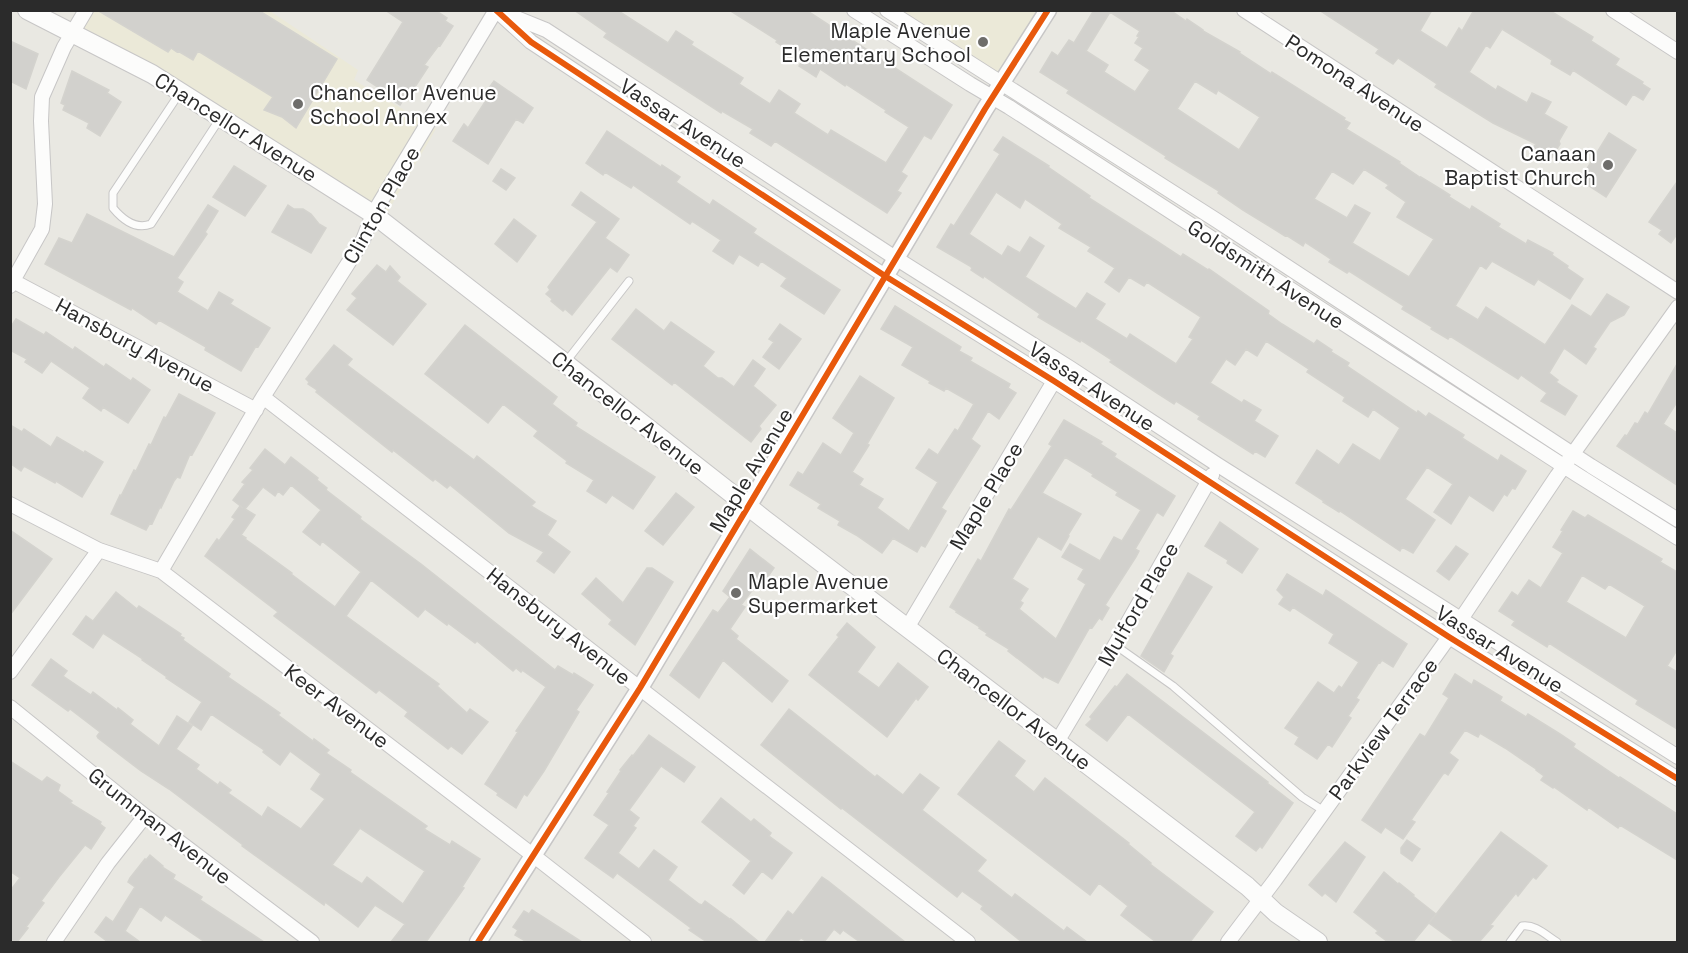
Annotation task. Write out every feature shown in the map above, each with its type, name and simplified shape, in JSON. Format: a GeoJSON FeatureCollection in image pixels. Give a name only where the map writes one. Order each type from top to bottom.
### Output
{"type":"FeatureCollection","features":[{"type":"Feature","properties":{"kind":"main road","name":"Chancellor Avenue"},"geometry":{"type":"LineString","coordinates":[[27,10],[152,74],[373,214],[748,507],[1247,886],[1276,913],[1318,942]]}},
{"type":"Feature","properties":{"kind":"street"},"geometry":{"type":"LineString","coordinates":[[12,283],[42,229],[45,204],[42,97],[64,47],[86,10]]}},
{"type":"Feature","properties":{"kind":"street","name":"Clinton Place"},"geometry":{"type":"LineString","coordinates":[[161,571],[259,404],[363,240],[373,214],[496,10]]}},
{"type":"Feature","properties":{"kind":"street","name":"Vassar Avenue"},"geometry":{"type":"LineString","coordinates":[[1677,757],[897,259],[546,30],[496,10],[531,42],[885,276],[1054,381],[1449,637],[1677,779]]}},
{"type":"Feature","properties":{"kind":"street","name":"Goldsmith Avenue"},"geometry":{"type":"LineString","coordinates":[[854,10],[1216,220],[1677,520]]}},
{"type":"Feature","properties":{"kind":"street","name":"Goldsmith Avenue"},"geometry":{"type":"LineString","coordinates":[[887,10],[997,91],[1207,235],[1677,538]]}},
{"type":"Feature","properties":{"kind":"street","name":"Maple Avenue"},"geometry":{"type":"LineString","coordinates":[[478,942],[640,688],[885,276],[1048,10]]}},
{"type":"Feature","properties":{"kind":"street","name":"Pomona Avenue"},"geometry":{"type":"LineString","coordinates":[[1244,10],[1677,292]]}},
{"type":"Feature","properties":{"kind":"street"},"geometry":{"type":"LineString","coordinates":[[1613,10],[1677,52]]}},
{"type":"Feature","properties":{"kind":"street"},"geometry":{"type":"LineString","coordinates":[[690,147],[701,131]]}},
{"type":"Feature","properties":{"kind":"street"},"geometry":{"type":"LineString","coordinates":[[1207,235],[1216,220]]}},
{"type":"Feature","properties":{"kind":"street","name":"Hansbury Avenue"},"geometry":{"type":"LineString","coordinates":[[12,283],[259,404],[640,688],[968,942]]}},
{"type":"Feature","properties":{"kind":"street"},"geometry":{"type":"LineString","coordinates":[[1320,308],[1328,294]]}},
{"type":"Feature","properties":{"kind":"street","name":"Parkview Terrace"},"geometry":{"type":"LineString","coordinates":[[1228,942],[1449,637],[1564,466],[1677,307]]}},
{"type":"Feature","properties":{"kind":"street","name":"Maple Place"},"geometry":{"type":"LineString","coordinates":[[907,628],[1054,381],[1067,366]]}},
{"type":"Feature","properties":{"kind":"street"},"geometry":{"type":"LineString","coordinates":[[1432,381],[1440,367]]}},
{"type":"Feature","properties":{"kind":"street","name":"Mulford Place"},"geometry":{"type":"LineString","coordinates":[[1057,742],[1218,465]]}},
{"type":"Feature","properties":{"kind":"street","name":"Keer Avenue"},"geometry":{"type":"LineString","coordinates":[[10,504],[99,550],[161,571],[534,855],[644,942]]}},
{"type":"Feature","properties":{"kind":"street"},"geometry":{"type":"LineString","coordinates":[[10,672],[99,550]]}},
{"type":"Feature","properties":{"kind":"street","name":"Grumman Avenue"},"geometry":{"type":"LineString","coordinates":[[10,707],[145,816],[312,942]]}},
{"type":"Feature","properties":{"kind":"street"},"geometry":{"type":"LineString","coordinates":[[1616,741],[1627,725]]}},
{"type":"Feature","properties":{"kind":"street"},"geometry":{"type":"LineString","coordinates":[[54,942],[108,863],[145,816]]}},
{"type":"Feature","properties":{"kind":"lane"},"geometry":{"type":"LineString","coordinates":[[181,92],[113,194],[113,208],[133,224],[138,227],[151,224],[221,117]]}},
{"type":"Feature","properties":{"kind":"lane"},"geometry":{"type":"LineString","coordinates":[[565,363],[629,282]]}},
{"type":"Feature","properties":{"kind":"lane"},"geometry":{"type":"LineString","coordinates":[[1115,645],[1173,686],[1302,797],[1324,811]]}},
{"type":"Feature","properties":{"kind":"lane"},"geometry":{"type":"LineString","coordinates":[[1510,942],[1522,926],[1527,925],[1533,926],[1557,942]]}},
{"type":"Feature","properties":{"kind":"shaded area","name":"Chancellor Avenue School Annex"},"geometry":{"type":"Polygon","coordinates":[[[86,11],[270,11],[358,70],[354,80],[436,129],[384,218],[72,33],[86,11]]]}},
{"type":"Feature","properties":{"kind":"shaded area","name":"Maple Avenue Elementary School"},"geometry":{"type":"Polygon","coordinates":[[[885,11],[1049,11],[1003,88],[885,11]]]}},
{"type":"Feature","properties":{"kind":"building"},"geometry":{"type":"Polygon","coordinates":[[[97,10],[258,10],[337,59],[296,128],[282,117],[264,110],[273,97],[198,51],[193,60],[171,48],[168,52],[97,10]]]}},
{"type":"Feature","properties":{"kind":"building"},"geometry":{"type":"Polygon","coordinates":[[[385,10],[435,10],[447,18],[445,21],[453,26],[424,65],[428,67],[411,93],[409,91],[400,105],[389,98],[390,95],[367,80],[403,22],[385,10]]]}},
{"type":"Feature","properties":{"kind":"building"},"geometry":{"type":"Polygon","coordinates":[[[574,10],[617,10],[668,43],[676,31],[693,42],[691,45],[743,78],[739,84],[770,104],[779,90],[800,104],[794,113],[828,135],[831,130],[886,163],[909,127],[820,69],[816,77],[799,66],[803,59],[729,10],[806,10],[952,105],[931,139],[924,135],[901,172],[907,176],[897,191],[901,193],[887,213],[775,141],[771,146],[750,133],[753,129],[722,111],[721,113],[604,37],[607,33],[574,10]]]}},
{"type":"Feature","properties":{"kind":"building"},"geometry":{"type":"Polygon","coordinates":[[[1094,10],[1170,10],[1345,118],[1344,120],[1350,123],[1346,129],[1450,195],[1449,197],[1470,210],[1472,206],[1500,224],[1498,227],[1526,244],[1528,240],[1553,253],[1552,255],[1568,266],[1567,268],[1583,279],[1570,299],[1538,279],[1534,285],[1492,261],[1486,269],[1480,265],[1455,306],[1478,320],[1486,307],[1545,345],[1572,305],[1591,317],[1607,294],[1629,307],[1624,315],[1610,322],[1593,347],[1596,349],[1586,364],[1564,348],[1549,373],[1558,380],[1556,382],[1577,396],[1565,415],[1541,401],[1547,393],[1521,375],[1518,379],[1450,336],[1448,339],[1431,329],[1432,327],[1402,309],[1404,306],[1349,271],[1347,273],[1329,262],[1331,259],[1305,242],[1303,246],[1243,210],[1218,193],[1219,191],[1067,93],[1069,90],[1040,72],[1052,52],[1058,56],[1069,40],[1074,43],[1094,10]],[[1110,12],[1086,51],[1108,65],[1104,72],[1135,92],[1150,70],[1135,60],[1143,48],[1135,43],[1140,31],[1110,12]],[[1195,81],[1177,109],[1239,150],[1260,117],[1218,90],[1216,94],[1195,81]],[[1364,169],[1353,184],[1332,171],[1314,199],[1347,218],[1355,205],[1370,213],[1352,243],[1409,277],[1434,239],[1397,217],[1406,202],[1386,188],[1389,185],[1364,169]]]}},
{"type":"Feature","properties":{"kind":"building"},"geometry":{"type":"Polygon","coordinates":[[[1319,10],[1432,10],[1420,31],[1447,48],[1459,28],[1462,31],[1474,10],[1549,10],[1593,37],[1591,41],[1619,59],[1615,65],[1643,82],[1642,84],[1650,89],[1643,100],[1633,94],[1626,105],[1573,70],[1570,75],[1551,64],[1552,60],[1502,29],[1490,48],[1486,45],[1469,72],[1496,90],[1498,86],[1527,103],[1532,93],[1551,102],[1544,114],[1567,127],[1551,159],[1533,148],[1536,144],[1493,123],[1435,87],[1437,84],[1398,58],[1393,64],[1376,53],[1379,49],[1319,10]]]}},
{"type":"Feature","properties":{"kind":"building"},"geometry":{"type":"Polygon","coordinates":[[[10,41],[38,54],[26,89],[10,81],[10,41]]]}},
{"type":"Feature","properties":{"kind":"building"},"geometry":{"type":"Polygon","coordinates":[[[72,71],[109,90],[107,93],[121,102],[100,136],[87,128],[89,123],[63,110],[65,105],[61,103],[72,71]]]}},
{"type":"Feature","properties":{"kind":"building"},"geometry":{"type":"Polygon","coordinates":[[[494,81],[533,108],[523,123],[516,119],[488,164],[453,141],[464,124],[468,128],[487,99],[483,96],[494,81]]]}},
{"type":"Feature","properties":{"kind":"building"},"geometry":{"type":"Polygon","coordinates":[[[607,131],[680,177],[676,182],[710,205],[713,200],[756,229],[753,233],[840,290],[824,314],[781,286],[787,278],[761,261],[758,266],[739,254],[733,264],[713,251],[721,240],[692,221],[690,224],[633,185],[631,188],[605,172],[603,175],[586,163],[607,131]]]}},
{"type":"Feature","properties":{"kind":"building","name":"Canaan Baptist Church"},"geometry":{"type":"Polygon","coordinates":[[[1609,133],[1636,150],[1606,197],[1580,180],[1609,133]]]}},
{"type":"Feature","properties":{"kind":"building"},"geometry":{"type":"Polygon","coordinates":[[[1003,137],[1049,166],[1090,196],[1089,198],[1181,257],[1183,254],[1209,269],[1269,311],[1268,314],[1282,324],[1314,344],[1317,340],[1332,350],[1331,352],[1349,363],[1347,366],[1417,413],[1418,411],[1426,417],[1429,413],[1464,435],[1462,438],[1498,461],[1501,455],[1526,471],[1515,489],[1512,488],[1507,496],[1504,494],[1493,511],[1469,495],[1451,524],[1434,512],[1453,484],[1427,467],[1405,499],[1435,520],[1413,553],[1402,547],[1400,551],[1296,483],[1317,450],[1339,465],[1353,444],[1380,461],[1400,428],[1373,409],[1368,417],[1343,401],[1345,397],[1307,372],[1309,369],[1266,341],[1257,356],[1246,349],[1235,365],[1226,359],[1210,383],[1242,403],[1244,400],[1261,410],[1254,421],[1278,436],[1265,457],[1255,451],[1253,454],[1198,419],[1200,416],[1176,401],[1174,404],[1081,340],[1080,342],[1038,317],[1040,314],[984,276],[983,278],[971,270],[970,266],[937,247],[951,224],[954,226],[1000,154],[994,150],[1003,137]],[[996,192],[969,234],[1002,256],[1008,246],[1020,253],[1030,237],[1044,246],[1025,277],[1076,309],[1087,293],[1105,304],[1095,319],[1127,339],[1130,334],[1176,364],[1193,339],[1189,337],[1201,317],[1147,282],[1144,286],[1129,277],[1119,292],[1105,282],[1115,268],[1088,251],[1091,247],[1059,228],[1062,224],[1025,199],[1020,208],[996,192]]]}},
{"type":"Feature","properties":{"kind":"building"},"geometry":{"type":"Polygon","coordinates":[[[234,166],[266,186],[245,216],[213,197],[234,166]]]}},
{"type":"Feature","properties":{"kind":"building"},"geometry":{"type":"Polygon","coordinates":[[[501,169],[515,178],[506,190],[493,181],[501,169]]]}},
{"type":"Feature","properties":{"kind":"building"},"geometry":{"type":"Polygon","coordinates":[[[1677,182],[1677,234],[1671,243],[1659,234],[1662,230],[1649,222],[1677,182]]]}},
{"type":"Feature","properties":{"kind":"building"},"geometry":{"type":"Polygon","coordinates":[[[581,192],[619,219],[605,238],[629,255],[617,272],[610,267],[572,315],[565,309],[563,311],[546,294],[550,290],[548,287],[597,222],[572,205],[581,192]]]}},
{"type":"Feature","properties":{"kind":"building"},"geometry":{"type":"Polygon","coordinates":[[[208,205],[218,211],[205,232],[207,234],[177,278],[183,282],[177,292],[208,311],[219,292],[233,300],[230,304],[270,328],[241,371],[205,350],[206,347],[159,320],[156,324],[132,308],[131,310],[45,264],[59,238],[72,243],[87,214],[174,257],[208,205]]]}},
{"type":"Feature","properties":{"kind":"building"},"geometry":{"type":"Polygon","coordinates":[[[288,205],[294,209],[303,209],[326,228],[311,253],[272,232],[288,205]]]}},
{"type":"Feature","properties":{"kind":"building"},"geometry":{"type":"Polygon","coordinates":[[[514,219],[536,236],[517,262],[495,244],[514,219]]]}},
{"type":"Feature","properties":{"kind":"building"},"geometry":{"type":"Polygon","coordinates":[[[377,265],[386,272],[390,266],[400,277],[397,281],[426,304],[393,345],[347,310],[357,298],[352,294],[377,265]]]}},
{"type":"Feature","properties":{"kind":"building"},"geometry":{"type":"Polygon","coordinates":[[[895,306],[961,347],[959,351],[972,358],[970,361],[1010,384],[1008,388],[1016,393],[999,419],[988,411],[971,439],[980,446],[941,508],[946,511],[925,547],[921,545],[917,552],[893,538],[882,553],[838,525],[840,521],[818,508],[821,504],[790,485],[798,472],[803,475],[823,443],[841,455],[854,433],[833,418],[860,376],[894,398],[852,472],[863,479],[859,485],[883,499],[877,508],[909,531],[938,482],[916,468],[929,449],[938,455],[955,429],[958,431],[974,404],[946,388],[944,391],[929,383],[930,381],[902,365],[913,347],[881,329],[895,306]]]}},
{"type":"Feature","properties":{"kind":"building"},"geometry":{"type":"Polygon","coordinates":[[[636,309],[664,331],[671,322],[714,352],[703,366],[734,387],[753,360],[765,369],[753,386],[776,405],[759,426],[761,429],[751,442],[674,382],[672,385],[612,339],[636,309]]]}},
{"type":"Feature","properties":{"kind":"building"},"geometry":{"type":"Polygon","coordinates":[[[16,319],[44,335],[46,332],[73,350],[75,347],[104,367],[106,364],[131,381],[133,378],[150,390],[128,423],[103,407],[101,411],[83,398],[90,388],[51,361],[42,373],[25,362],[27,359],[10,350],[10,328],[16,319]]]}},
{"type":"Feature","properties":{"kind":"building"},"geometry":{"type":"Polygon","coordinates":[[[780,324],[801,339],[779,369],[763,357],[774,342],[769,339],[780,324]]]}},
{"type":"Feature","properties":{"kind":"building"},"geometry":{"type":"Polygon","coordinates":[[[465,325],[557,397],[552,404],[577,423],[575,426],[655,477],[633,509],[612,495],[606,503],[587,491],[594,480],[566,463],[567,461],[534,436],[538,431],[503,404],[488,423],[425,374],[465,325]]]}},
{"type":"Feature","properties":{"kind":"building"},"geometry":{"type":"Polygon","coordinates":[[[334,345],[352,359],[347,365],[474,460],[477,456],[535,502],[531,506],[556,521],[547,535],[570,552],[554,573],[537,561],[544,552],[509,533],[450,485],[447,488],[435,479],[433,481],[393,450],[392,452],[308,384],[306,379],[334,345]]]}},
{"type":"Feature","properties":{"kind":"building"},"geometry":{"type":"Polygon","coordinates":[[[1677,364],[1677,402],[1663,424],[1677,433],[1677,485],[1617,446],[1635,423],[1638,424],[1645,412],[1648,414],[1677,364]]]}},
{"type":"Feature","properties":{"kind":"building"},"geometry":{"type":"Polygon","coordinates":[[[179,394],[215,413],[192,455],[190,454],[180,478],[177,477],[174,481],[152,524],[150,523],[146,530],[111,514],[179,394]]]}},
{"type":"Feature","properties":{"kind":"building"},"geometry":{"type":"Polygon","coordinates":[[[1064,420],[1102,442],[1100,444],[1116,454],[1114,457],[1175,496],[1163,516],[1157,512],[1135,549],[1139,551],[1136,557],[1105,605],[1109,608],[1102,620],[1099,618],[1092,628],[1090,627],[1058,683],[1044,676],[1043,678],[1008,651],[1009,649],[986,635],[987,633],[980,627],[950,607],[978,559],[981,561],[1009,509],[1011,510],[1052,446],[1049,444],[1064,420]],[[1065,457],[1042,493],[1081,514],[1061,550],[1038,536],[1012,579],[1028,589],[1020,601],[1023,603],[1019,609],[1056,639],[1086,584],[1078,579],[1084,569],[1062,557],[1070,544],[1100,561],[1114,537],[1122,541],[1141,510],[1116,495],[1118,492],[1092,476],[1093,474],[1065,457]]]}},
{"type":"Feature","properties":{"kind":"building"},"geometry":{"type":"Polygon","coordinates":[[[10,425],[22,432],[24,429],[51,447],[57,437],[103,462],[82,497],[56,481],[55,483],[24,466],[21,471],[10,463],[10,425]]]}},
{"type":"Feature","properties":{"kind":"building"},"geometry":{"type":"Polygon","coordinates":[[[265,449],[285,465],[291,457],[318,478],[317,480],[327,488],[326,490],[361,517],[360,519],[555,670],[558,666],[593,685],[576,710],[579,712],[544,771],[527,796],[524,794],[516,808],[485,784],[518,732],[516,731],[546,687],[522,670],[521,672],[516,668],[513,671],[477,641],[475,643],[425,609],[418,617],[371,580],[346,616],[439,684],[437,686],[467,713],[470,709],[488,722],[462,754],[451,746],[448,749],[405,716],[408,712],[379,690],[376,693],[274,616],[278,612],[205,556],[235,519],[232,517],[240,506],[243,508],[233,500],[245,484],[242,482],[253,470],[250,468],[265,449]],[[291,485],[283,495],[278,491],[275,496],[263,487],[245,509],[255,515],[241,535],[335,607],[361,572],[322,541],[320,545],[303,532],[321,510],[291,485]]]}},
{"type":"Feature","properties":{"kind":"building"},"geometry":{"type":"Polygon","coordinates":[[[676,493],[694,507],[663,545],[645,531],[676,493]]]}},
{"type":"Feature","properties":{"kind":"building"},"geometry":{"type":"Polygon","coordinates":[[[1573,511],[1585,518],[1588,515],[1662,559],[1660,562],[1677,572],[1677,650],[1667,666],[1677,672],[1677,729],[1636,704],[1638,700],[1549,643],[1547,647],[1512,625],[1515,621],[1499,611],[1512,592],[1518,596],[1529,580],[1541,588],[1563,553],[1553,547],[1563,531],[1561,530],[1573,511]],[[1582,575],[1566,602],[1626,638],[1645,606],[1609,584],[1605,589],[1582,575]]]}},
{"type":"Feature","properties":{"kind":"building"},"geometry":{"type":"Polygon","coordinates":[[[1220,522],[1258,549],[1242,573],[1227,563],[1228,560],[1205,546],[1220,522]]]}},
{"type":"Feature","properties":{"kind":"building"},"geometry":{"type":"Polygon","coordinates":[[[10,530],[52,559],[10,615],[10,530]]]}},
{"type":"Feature","properties":{"kind":"building"},"geometry":{"type":"Polygon","coordinates":[[[1456,546],[1468,554],[1449,580],[1437,571],[1456,546]]]}},
{"type":"Feature","properties":{"kind":"building"},"geometry":{"type":"Polygon","coordinates":[[[750,549],[774,568],[764,582],[760,580],[741,605],[745,607],[730,629],[738,636],[736,639],[788,681],[772,702],[723,660],[699,698],[670,675],[713,610],[718,613],[730,597],[723,591],[750,549]]]}},
{"type":"Feature","properties":{"kind":"building"},"geometry":{"type":"Polygon","coordinates":[[[647,568],[652,568],[673,582],[635,645],[609,624],[612,620],[582,594],[596,578],[623,603],[647,568]]]}},
{"type":"Feature","properties":{"kind":"building"},"geometry":{"type":"Polygon","coordinates":[[[1188,573],[1212,587],[1170,654],[1173,656],[1164,672],[1141,656],[1188,573]]]}},
{"type":"Feature","properties":{"kind":"building"},"geometry":{"type":"Polygon","coordinates":[[[1287,574],[1323,596],[1326,590],[1407,644],[1393,667],[1382,660],[1379,662],[1356,698],[1359,700],[1348,716],[1351,718],[1332,747],[1328,744],[1317,759],[1295,744],[1299,737],[1285,728],[1318,682],[1334,693],[1339,686],[1342,688],[1359,662],[1329,643],[1334,634],[1293,607],[1290,611],[1279,604],[1284,597],[1277,590],[1287,574]]]}},
{"type":"Feature","properties":{"kind":"building"},"geometry":{"type":"Polygon","coordinates":[[[116,592],[137,609],[139,606],[181,634],[183,640],[230,674],[228,677],[280,713],[278,715],[313,741],[314,739],[329,750],[326,753],[351,770],[350,772],[427,826],[424,829],[450,845],[452,841],[480,859],[462,887],[464,888],[426,942],[391,942],[405,924],[375,905],[358,927],[325,902],[324,905],[98,738],[100,732],[70,709],[68,711],[32,685],[51,659],[67,671],[63,676],[91,695],[93,692],[117,710],[118,708],[133,720],[130,724],[159,746],[177,716],[192,726],[176,749],[199,765],[196,769],[218,785],[220,782],[231,790],[228,793],[262,817],[268,807],[301,829],[325,799],[311,789],[321,774],[290,751],[280,765],[263,752],[264,750],[211,714],[201,730],[189,722],[202,702],[103,633],[93,648],[73,634],[86,616],[93,621],[116,592]],[[360,828],[332,865],[362,884],[367,877],[403,904],[425,871],[360,828]]]}},
{"type":"Feature","properties":{"kind":"building"},"geometry":{"type":"Polygon","coordinates":[[[847,623],[875,647],[857,672],[879,688],[898,663],[928,687],[918,700],[916,698],[887,737],[809,675],[839,637],[837,635],[847,623]]]}},
{"type":"Feature","properties":{"kind":"building"},"geometry":{"type":"Polygon","coordinates":[[[1127,674],[1293,803],[1262,848],[1260,846],[1256,851],[1236,836],[1255,812],[1128,714],[1107,741],[1086,725],[1092,719],[1090,717],[1127,674]]]}},
{"type":"Feature","properties":{"kind":"building"},"geometry":{"type":"Polygon","coordinates":[[[1455,674],[1472,685],[1474,680],[1502,697],[1500,701],[1526,717],[1528,714],[1560,734],[1575,744],[1573,747],[1677,814],[1677,860],[1620,825],[1618,828],[1588,807],[1587,810],[1553,788],[1541,780],[1544,776],[1536,769],[1505,748],[1480,733],[1478,737],[1465,730],[1449,753],[1458,760],[1448,775],[1443,774],[1411,820],[1415,822],[1403,839],[1385,827],[1381,833],[1362,820],[1420,734],[1425,737],[1449,698],[1443,694],[1455,674]]]}},
{"type":"Feature","properties":{"kind":"building"},"geometry":{"type":"Polygon","coordinates":[[[789,709],[875,777],[877,775],[903,795],[920,774],[939,788],[922,810],[986,860],[977,871],[1012,898],[1015,894],[1064,931],[1067,927],[1087,942],[1022,942],[981,909],[983,906],[962,891],[957,897],[841,809],[761,745],[789,709]]]}},
{"type":"Feature","properties":{"kind":"building"},"geometry":{"type":"Polygon","coordinates":[[[649,735],[695,767],[684,782],[661,766],[629,810],[639,818],[633,826],[636,828],[618,853],[639,869],[654,850],[677,867],[668,880],[699,904],[702,905],[705,901],[759,942],[707,942],[617,873],[613,878],[585,858],[609,825],[594,815],[609,793],[607,792],[620,770],[649,735]]]}},
{"type":"Feature","properties":{"kind":"building"},"geometry":{"type":"Polygon","coordinates":[[[999,741],[1025,761],[1014,776],[1034,792],[1045,778],[1213,912],[1190,942],[1156,942],[1121,915],[1128,906],[1099,883],[1090,895],[958,794],[999,741]]]}},
{"type":"Feature","properties":{"kind":"building"},"geometry":{"type":"Polygon","coordinates":[[[10,761],[42,782],[47,777],[60,785],[58,791],[72,801],[70,803],[101,822],[100,824],[105,828],[91,849],[85,845],[59,877],[41,901],[44,903],[17,942],[10,942],[10,891],[20,878],[10,871],[10,761]]]}},
{"type":"Feature","properties":{"kind":"building"},"geometry":{"type":"Polygon","coordinates":[[[721,798],[751,822],[754,819],[771,833],[769,836],[792,853],[772,879],[762,871],[744,894],[733,885],[751,861],[702,822],[721,798]]]}},
{"type":"Feature","properties":{"kind":"building"},"geometry":{"type":"Polygon","coordinates":[[[1501,832],[1547,866],[1536,879],[1533,877],[1518,896],[1516,893],[1479,942],[1455,942],[1429,923],[1501,832]]]}},
{"type":"Feature","properties":{"kind":"building"},"geometry":{"type":"Polygon","coordinates":[[[1407,840],[1420,849],[1412,861],[1401,853],[1401,848],[1407,840]]]}},
{"type":"Feature","properties":{"kind":"building"},"geometry":{"type":"Polygon","coordinates":[[[1345,842],[1365,857],[1336,902],[1325,893],[1322,896],[1309,885],[1345,842]]]}},
{"type":"Feature","properties":{"kind":"building"},"geometry":{"type":"Polygon","coordinates":[[[150,855],[162,867],[175,875],[173,879],[202,897],[200,900],[264,942],[205,942],[165,915],[161,921],[140,906],[125,931],[140,942],[108,942],[95,932],[106,917],[113,922],[135,887],[128,882],[130,878],[150,855]]]}},
{"type":"Feature","properties":{"kind":"building"},"geometry":{"type":"Polygon","coordinates":[[[1384,872],[1436,914],[1413,942],[1388,942],[1354,912],[1384,872]]]}},
{"type":"Feature","properties":{"kind":"building"},"geometry":{"type":"Polygon","coordinates":[[[822,877],[905,942],[860,942],[843,930],[840,934],[834,929],[824,942],[807,942],[801,938],[797,942],[765,942],[788,911],[793,915],[822,877]]]}},
{"type":"Feature","properties":{"kind":"building"},"geometry":{"type":"Polygon","coordinates":[[[532,910],[582,942],[527,942],[515,935],[518,930],[513,927],[524,911],[529,914],[532,910]]]}},
{"type":"Feature","properties":{"kind":"cycle path"},"geometry":{"type":"LineString","coordinates":[[496,10],[531,42],[885,276],[1054,381],[1449,637],[1678,779]]}},
{"type":"Feature","properties":{"kind":"cycle path"},"geometry":{"type":"LineString","coordinates":[[478,942],[640,688],[985,109],[1048,10]]}},
{"type":"Feature","properties":{"kind":"place","name":"Maple Avenue Elementary School"},"geometry":{"type":"Point","coordinates":[983,42]}},
{"type":"Feature","properties":{"kind":"place","name":"Chancellor Avenue School Annex"},"geometry":{"type":"Point","coordinates":[298,104]}},
{"type":"Feature","properties":{"kind":"place","name":"Canaan Baptist Church"},"geometry":{"type":"Point","coordinates":[1608,165]}},
{"type":"Feature","properties":{"kind":"place","name":"Maple Avenue Supermarket"},"geometry":{"type":"Point","coordinates":[736,593]}}]}
